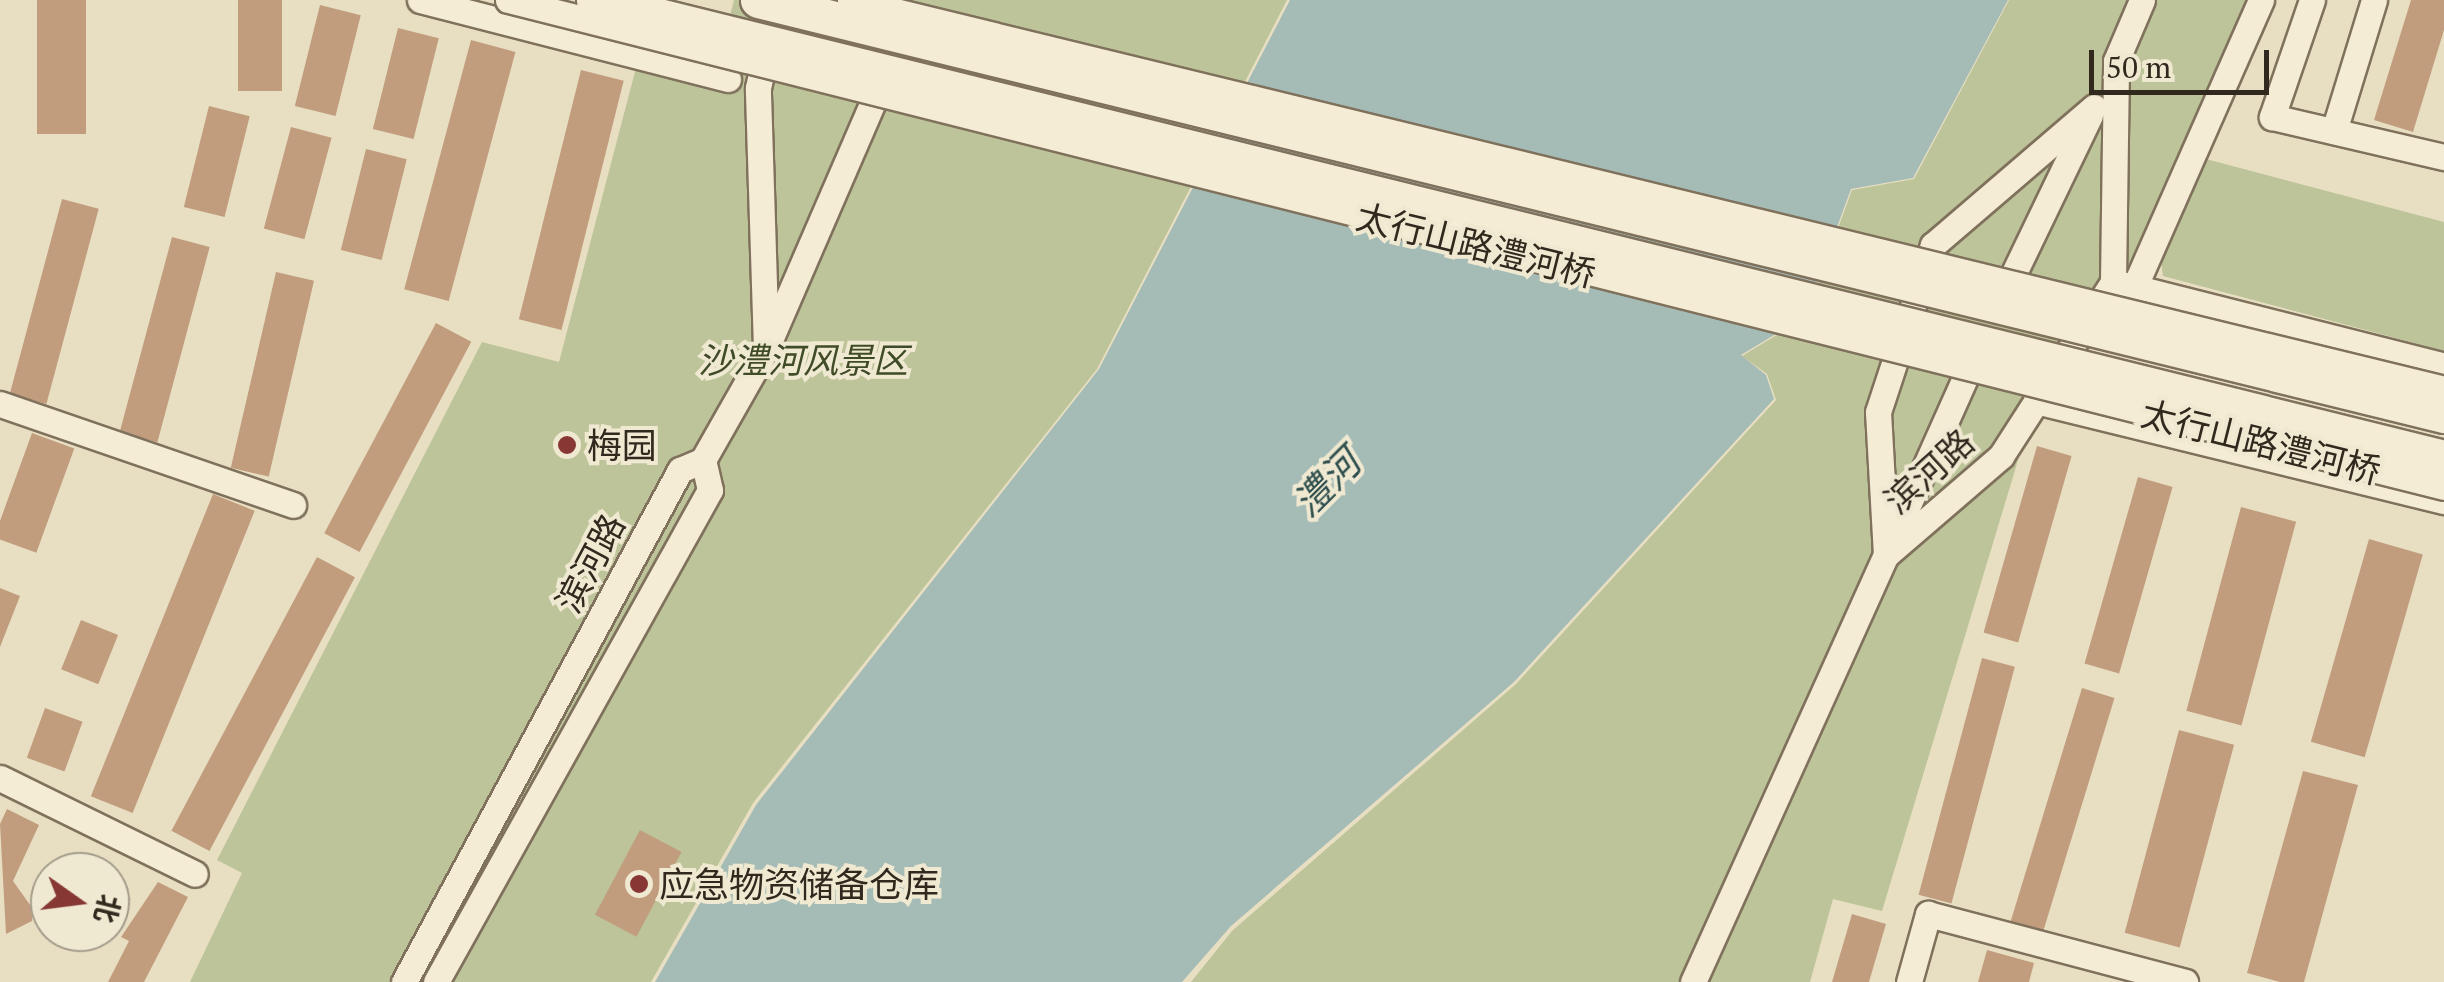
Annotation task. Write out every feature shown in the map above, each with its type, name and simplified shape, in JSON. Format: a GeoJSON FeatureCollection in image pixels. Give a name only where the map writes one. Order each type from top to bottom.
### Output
{"type":"FeatureCollection","features":[{"type":"Feature","properties":{"kind":"main road","name":"太行山路澧河桥"},"geometry":{"type":"LineString","coordinates":[[594,0],[882,84],[1974,357],[2444,458]]}},
{"type":"Feature","properties":{"kind":"main road","name":"太行山路澧河桥"},"geometry":{"type":"LineString","coordinates":[[758,0],[905,16],[2002,296],[2444,415]]}},
{"type":"Feature","properties":{"kind":"street"},"geometry":{"type":"LineString","coordinates":[[420,0],[728,79]]}},
{"type":"Feature","properties":{"kind":"street","name":"太行山路澧河桥"},"geometry":{"type":"LineString","coordinates":[[508,0],[882,84]]}},
{"type":"Feature","properties":{"kind":"street"},"geometry":{"type":"LineString","coordinates":[[766,350],[758,118],[777,0]]}},
{"type":"Feature","properties":{"kind":"street","name":"太行山路澧河桥"},"geometry":{"type":"LineString","coordinates":[[850,0],[905,16]]}},
{"type":"Feature","properties":{"kind":"street"},"geometry":{"type":"LineString","coordinates":[[2002,296],[2142,0]]}},
{"type":"Feature","properties":{"kind":"street","name":"滨河路"},"geometry":{"type":"LineString","coordinates":[[1693,982],[1886,555],[2001,456],[2040,395],[2124,285],[2262,0]]}},
{"type":"Feature","properties":{"kind":"street"},"geometry":{"type":"LineString","coordinates":[[2312,0],[2272,117],[2444,157]]}},
{"type":"Feature","properties":{"kind":"street"},"geometry":{"type":"LineString","coordinates":[[2334,132],[2374,0]]}},
{"type":"Feature","properties":{"kind":"street"},"geometry":{"type":"LineString","coordinates":[[2116,61],[2124,285],[2444,366]]}},
{"type":"Feature","properties":{"kind":"street","name":"滨河路"},"geometry":{"type":"LineString","coordinates":[[404,982],[680,470],[704,460],[766,350],[882,84]]}},
{"type":"Feature","properties":{"kind":"street"},"geometry":{"type":"LineString","coordinates":[[1886,555],[1878,412],[1933,244],[2094,106]]}},
{"type":"Feature","properties":{"kind":"street","name":"太行山路澧河桥"},"geometry":{"type":"LineString","coordinates":[[2002,296],[2444,389]]}},
{"type":"Feature","properties":{"kind":"street"},"geometry":{"type":"LineString","coordinates":[[1886,555],[1974,357]]}},
{"type":"Feature","properties":{"kind":"street","name":"太行山路澧河桥"},"geometry":{"type":"LineString","coordinates":[[1974,357],[2040,395],[2444,488]]}},
{"type":"Feature","properties":{"kind":"street"},"geometry":{"type":"LineString","coordinates":[[2040,395],[2444,501]]}},
{"type":"Feature","properties":{"kind":"street"},"geometry":{"type":"LineString","coordinates":[[0,404],[293,505]]}},
{"type":"Feature","properties":{"kind":"street"},"geometry":{"type":"LineString","coordinates":[[436,982],[710,490],[704,460]]}},
{"type":"Feature","properties":{"kind":"street"},"geometry":{"type":"LineString","coordinates":[[516,776],[541,789]]}},
{"type":"Feature","properties":{"kind":"street"},"geometry":{"type":"LineString","coordinates":[[0,778],[195,874]]}},
{"type":"Feature","properties":{"kind":"street"},"geometry":{"type":"LineString","coordinates":[[1909,982],[1928,914],[2185,982]]}},
{"type":"Feature","properties":{"kind":"green space","name":"沙澧河风景区"},"geometry":{"type":"Polygon","coordinates":[[[734,0],[1287,0],[1097,369],[753,803],[651,982],[190,982],[242,873],[217,860],[482,342],[559,362],[637,64],[713,84],[734,0]]]}},
{"type":"Feature","properties":{"kind":"green space"},"geometry":{"type":"Polygon","coordinates":[[[2009,0],[2255,0],[2140,255],[2091,290],[2024,396],[2025,437],[1882,911],[1833,899],[1810,982],[1191,982],[1232,931],[1516,684],[1776,400],[1767,374],[1742,356],[1805,318],[1852,190],[1914,179],[2009,0]]]}},
{"type":"Feature","properties":{"kind":"green space"},"geometry":{"type":"Polygon","coordinates":[[[2206,159],[2444,222],[2444,351],[2163,276],[2160,253],[2206,159]]]}},
{"type":"Feature","properties":{"kind":"water","name":"澧河"},"geometry":{"type":"Polygon","coordinates":[[[1290,0],[2008,0],[1913,178],[1851,189],[1804,317],[1741,355],[1766,375],[1774,399],[1514,682],[1231,926],[1182,982],[655,982],[756,805],[1099,369],[1290,0]]]}},
{"type":"Feature","properties":{"kind":"building"},"geometry":{"type":"Polygon","coordinates":[[[37,0],[86,0],[86,134],[37,134],[37,0]]]}},
{"type":"Feature","properties":{"kind":"building"},"geometry":{"type":"Polygon","coordinates":[[[238,0],[282,0],[282,91],[238,91],[238,0]]]}},
{"type":"Feature","properties":{"kind":"building"},"geometry":{"type":"Polygon","coordinates":[[[2411,0],[2444,0],[2444,30],[2413,132],[2374,120],[2411,0]]]}},
{"type":"Feature","properties":{"kind":"building"},"geometry":{"type":"Polygon","coordinates":[[[320,5],[361,15],[336,116],[295,106],[320,5]]]}},
{"type":"Feature","properties":{"kind":"building"},"geometry":{"type":"Polygon","coordinates":[[[398,28],[439,38],[414,139],[373,129],[398,28]]]}},
{"type":"Feature","properties":{"kind":"building"},"geometry":{"type":"Polygon","coordinates":[[[471,40],[515,52],[449,301],[404,289],[471,40]]]}},
{"type":"Feature","properties":{"kind":"building"},"geometry":{"type":"Polygon","coordinates":[[[581,70],[624,81],[562,330],[519,319],[581,70]]]}},
{"type":"Feature","properties":{"kind":"building"},"geometry":{"type":"Polygon","coordinates":[[[209,106],[250,116],[225,217],[184,207],[209,106]]]}},
{"type":"Feature","properties":{"kind":"building"},"geometry":{"type":"Polygon","coordinates":[[[291,127],[332,138],[304,239],[264,228],[291,127]]]}},
{"type":"Feature","properties":{"kind":"building"},"geometry":{"type":"Polygon","coordinates":[[[366,149],[407,159],[382,260],[341,250],[366,149]]]}},
{"type":"Feature","properties":{"kind":"building"},"geometry":{"type":"Polygon","coordinates":[[[62,199],[99,209],[46,404],[10,394],[62,199]]]}},
{"type":"Feature","properties":{"kind":"building"},"geometry":{"type":"Polygon","coordinates":[[[172,237],[210,247],[157,442],[120,432],[172,237]]]}},
{"type":"Feature","properties":{"kind":"building"},"geometry":{"type":"Polygon","coordinates":[[[276,272],[314,281],[269,477],[231,468],[276,272]]]}},
{"type":"Feature","properties":{"kind":"building"},"geometry":{"type":"Polygon","coordinates":[[[436,323],[471,342],[360,552],[324,533],[436,323]]]}},
{"type":"Feature","properties":{"kind":"building"},"geometry":{"type":"Polygon","coordinates":[[[32,433],[74,448],[36,553],[0,539],[0,521],[32,433]]]}},
{"type":"Feature","properties":{"kind":"building"},"geometry":{"type":"Polygon","coordinates":[[[2037,446],[2072,456],[2018,642],[1984,632],[2037,446]]]}},
{"type":"Feature","properties":{"kind":"building"},"geometry":{"type":"Polygon","coordinates":[[[2138,477],[2173,487],[2119,673],[2085,663],[2138,477]]]}},
{"type":"Feature","properties":{"kind":"building"},"geometry":{"type":"Polygon","coordinates":[[[213,494],[255,511],[133,813],[91,796],[213,494]]]}},
{"type":"Feature","properties":{"kind":"building"},"geometry":{"type":"Polygon","coordinates":[[[2241,507],[2296,522],[2241,726],[2186,711],[2241,507]]]}},
{"type":"Feature","properties":{"kind":"building"},"geometry":{"type":"Polygon","coordinates":[[[2369,539],[2423,554],[2365,757],[2311,742],[2369,539]]]}},
{"type":"Feature","properties":{"kind":"building"},"geometry":{"type":"Polygon","coordinates":[[[317,557],[355,577],[209,851],[171,831],[317,557]]]}},
{"type":"Feature","properties":{"kind":"building"},"geometry":{"type":"Polygon","coordinates":[[[0,588],[20,596],[0,647],[0,588]]]}},
{"type":"Feature","properties":{"kind":"building"},"geometry":{"type":"Polygon","coordinates":[[[81,620],[118,635],[98,684],[61,669],[81,620]]]}},
{"type":"Feature","properties":{"kind":"building"},"geometry":{"type":"Polygon","coordinates":[[[1982,658],[2015,667],[1951,903],[1919,895],[1982,658]]]}},
{"type":"Feature","properties":{"kind":"building"},"geometry":{"type":"Polygon","coordinates":[[[2082,688],[2115,698],[2043,933],[2010,923],[2082,688]]]}},
{"type":"Feature","properties":{"kind":"building"},"geometry":{"type":"Polygon","coordinates":[[[45,708],[83,722],[64,771],[27,758],[45,708]]]}},
{"type":"Feature","properties":{"kind":"building"},"geometry":{"type":"Polygon","coordinates":[[[2179,730],[2234,745],[2180,948],[2125,933],[2179,730]]]}},
{"type":"Feature","properties":{"kind":"building"},"geometry":{"type":"Polygon","coordinates":[[[2303,771],[2358,785],[2304,982],[2280,982],[2247,973],[2303,771]]]}},
{"type":"Feature","properties":{"kind":"building"},"geometry":{"type":"Polygon","coordinates":[[[7,809],[39,825],[13,881],[30,905],[30,922],[6,934],[0,824],[7,809]]]}},
{"type":"Feature","properties":{"kind":"building","name":"应急物资储备仓库"},"geometry":{"type":"Polygon","coordinates":[[[640,830],[681,852],[636,937],[595,915],[640,830]]]}},
{"type":"Feature","properties":{"kind":"building"},"geometry":{"type":"Polygon","coordinates":[[[158,882],[188,897],[144,982],[108,982],[123,952],[130,952],[130,924],[158,882]]]}},
{"type":"Feature","properties":{"kind":"building"},"geometry":{"type":"Polygon","coordinates":[[[1852,914],[1886,924],[1869,982],[1832,982],[1852,914]]]}},
{"type":"Feature","properties":{"kind":"building"},"geometry":{"type":"Polygon","coordinates":[[[1987,950],[2034,963],[2029,982],[1978,982],[1987,950]]]}},
{"type":"Feature","properties":{"kind":"place","name":"梅园"},"geometry":{"type":"Point","coordinates":[567,445]}},
{"type":"Feature","properties":{"kind":"place","name":"应急物资储备仓库"},"geometry":{"type":"Point","coordinates":[639,884]}}]}
